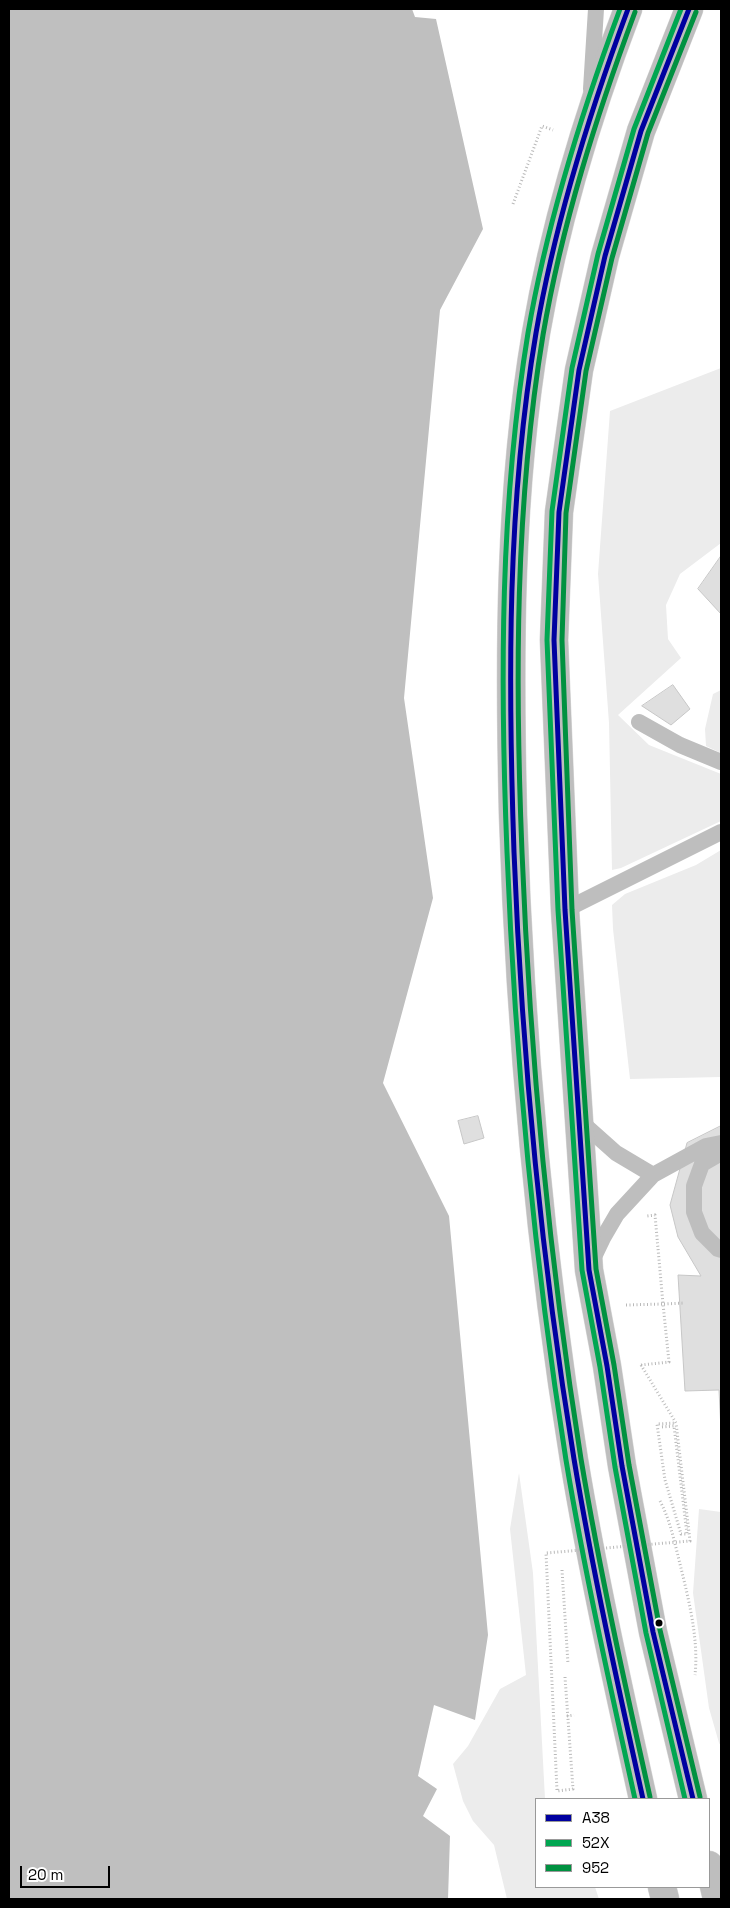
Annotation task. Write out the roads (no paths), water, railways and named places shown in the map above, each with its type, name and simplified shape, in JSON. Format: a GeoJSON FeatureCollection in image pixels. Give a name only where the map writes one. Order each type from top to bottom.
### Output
{"type":"FeatureCollection","features":[{"type":"Feature","properties":{"kind":"main road"},"geometry":{"type":"LineString","coordinates":[[628,9],[589,119],[569,186],[552,254],[536,332],[525,410],[517,497],[511,655],[511,737],[515,862],[526,1061],[548,1280],[574,1462],[604,1623],[643,1798]]}},
{"type":"Feature","properties":{"kind":"main road"},"geometry":{"type":"LineString","coordinates":[[689,9],[641,131],[605,256],[579,370],[559,512],[554,640],[564,910],[588,1270],[607,1366],[622,1466],[653,1632],[693,1798]]}},
{"type":"Feature","properties":{"kind":"main road"},"geometry":{"type":"LineString","coordinates":[[710,1870],[717,1899]]}},
{"type":"Feature","properties":{"kind":"lane"},"geometry":{"type":"LineString","coordinates":[[589,119],[596,9]]}},
{"type":"Feature","properties":{"kind":"lane"},"geometry":{"type":"LineString","coordinates":[[639,722],[680,745],[721,762]]}},
{"type":"Feature","properties":{"kind":"lane"},"geometry":{"type":"LineString","coordinates":[[564,910],[721,832]]}},
{"type":"Feature","properties":{"kind":"lane"},"geometry":{"type":"LineString","coordinates":[[579,1120],[616,1153],[653,1175]]}},
{"type":"Feature","properties":{"kind":"lane"},"geometry":{"type":"LineString","coordinates":[[588,1270],[617,1214],[653,1175],[706,1146],[721,1143]]}},
{"type":"Feature","properties":{"kind":"lane"},"geometry":{"type":"LineString","coordinates":[[721,1153],[702,1164],[694,1186],[694,1212],[702,1233],[721,1250]]}}]}
